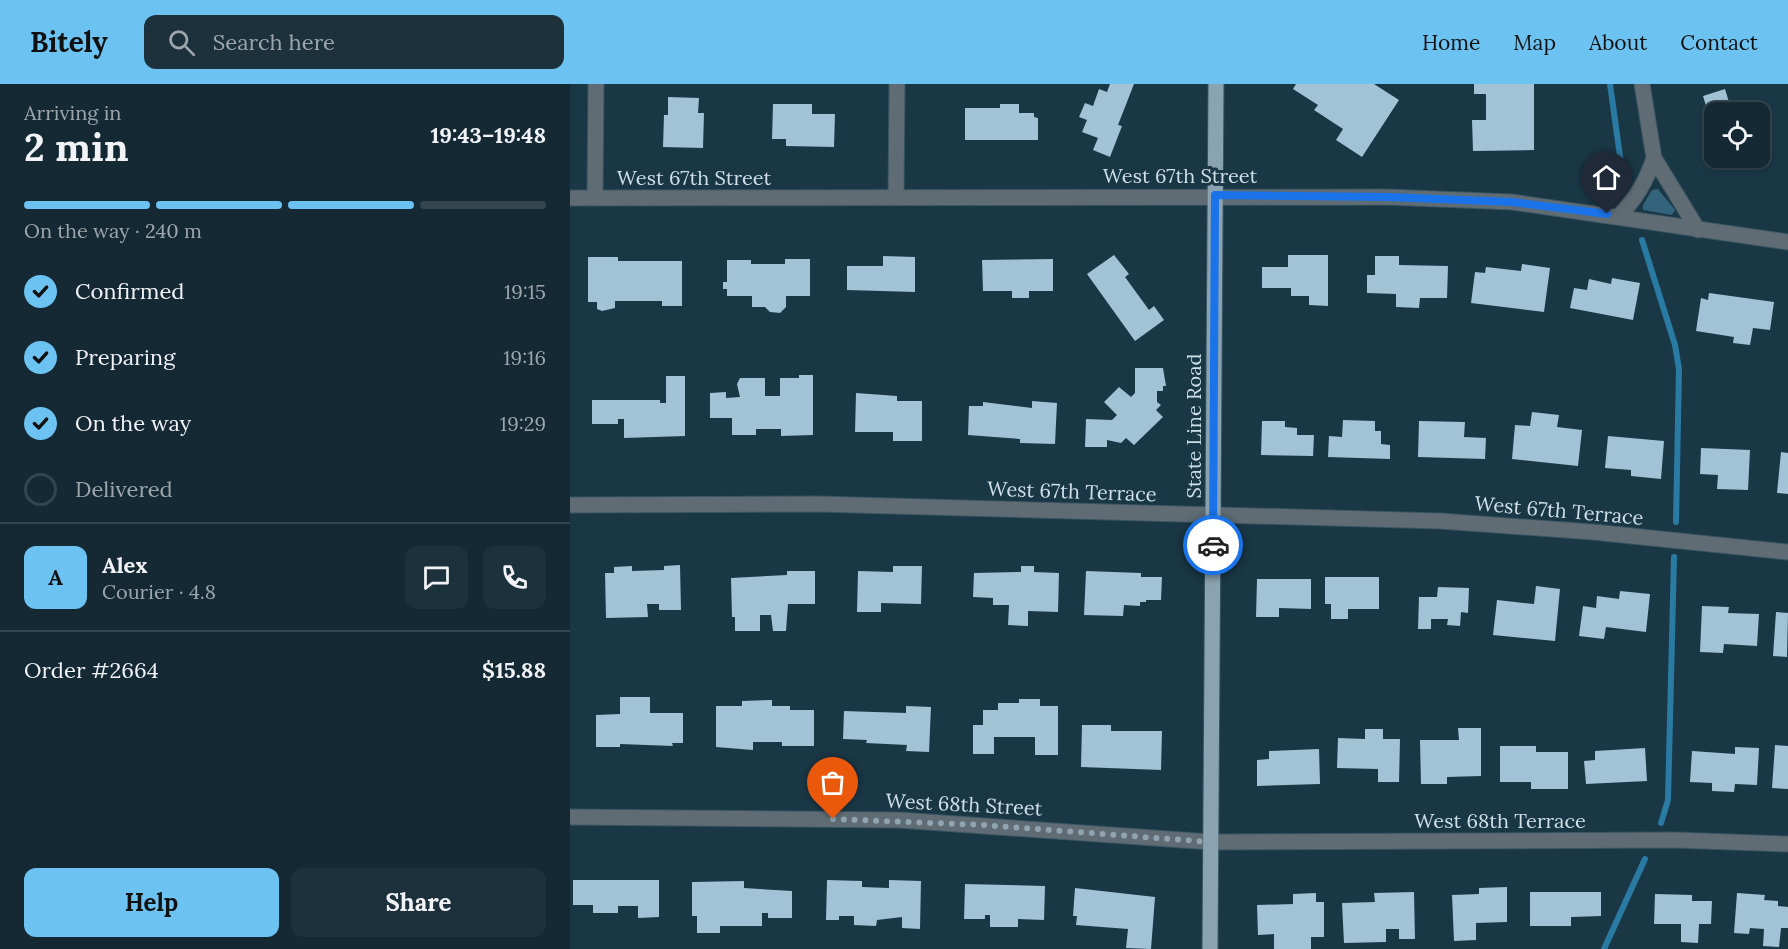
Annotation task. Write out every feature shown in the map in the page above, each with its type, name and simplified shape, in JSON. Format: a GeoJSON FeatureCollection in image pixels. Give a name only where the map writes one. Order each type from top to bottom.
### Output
{"type":"FeatureCollection","features":[{"type":"Feature","properties":{"kind":"main road","name":"State Line Road"},"geometry":{"type":"LineString","coordinates":[[1210,949],[1216,84]]}},
{"type":"Feature","properties":{"kind":"street"},"geometry":{"type":"LineString","coordinates":[[595,198],[596,84]]}},
{"type":"Feature","properties":{"kind":"street"},"geometry":{"type":"LineString","coordinates":[[896,197],[897,84]]}},
{"type":"Feature","properties":{"kind":"street"},"geometry":{"type":"LineString","coordinates":[[1642,84],[1654,158],[1698,231]]}},
{"type":"Feature","properties":{"kind":"street"},"geometry":{"type":"LineString","coordinates":[[1619,216],[1636,197],[1647,179],[1654,158]]}},
{"type":"Feature","properties":{"kind":"street","name":"West 67th Street"},"geometry":{"type":"LineString","coordinates":[[570,198],[1215,195],[1388,197],[1512,202],[1619,216],[1698,231],[1788,242]]}},
{"type":"Feature","properties":{"kind":"street","name":"West 67th Terrace"},"geometry":{"type":"LineString","coordinates":[[570,505],[818,504],[1214,517],[1440,521],[1593,532],[1788,552]]}},
{"type":"Feature","properties":{"kind":"street","name":"West 68th Street"},"geometry":{"type":"LineString","coordinates":[[570,817],[899,820],[1211,842]]}},
{"type":"Feature","properties":{"kind":"street","name":"West 68th Terrace"},"geometry":{"type":"LineString","coordinates":[[1211,842],[1674,840],[1788,844]]}},
{"type":"Feature","properties":{"kind":"shaded area"},"geometry":{"type":"Polygon","coordinates":[[[1658,189],[1675,210],[1672,215],[1643,210],[1643,205],[1652,190],[1658,189]]]}},
{"type":"Feature","properties":{"kind":"building"},"geometry":{"type":"Polygon","coordinates":[[[1110,84],[1134,84],[1118,125],[1122,126],[1110,157],[1093,150],[1098,138],[1082,132],[1087,120],[1079,117],[1085,103],[1093,106],[1099,89],[1107,92],[1110,84]]]}},
{"type":"Feature","properties":{"kind":"building"},"geometry":{"type":"Polygon","coordinates":[[[1296,84],[1374,84],[1399,100],[1362,157],[1336,140],[1343,129],[1314,110],[1318,105],[1293,89],[1296,84]]]}},
{"type":"Feature","properties":{"kind":"building"},"geometry":{"type":"Polygon","coordinates":[[[1474,84],[1534,84],[1534,150],[1473,151],[1472,120],[1486,120],[1486,94],[1474,94],[1474,84]]]}},
{"type":"Feature","properties":{"kind":"building"},"geometry":{"type":"Polygon","coordinates":[[[1725,89],[1729,102],[1705,102],[1703,96],[1725,89]]]}},
{"type":"Feature","properties":{"kind":"building"},"geometry":{"type":"Polygon","coordinates":[[[668,97],[699,98],[698,113],[704,113],[703,148],[663,147],[664,115],[668,115],[668,97]]]}},
{"type":"Feature","properties":{"kind":"building"},"geometry":{"type":"Polygon","coordinates":[[[773,104],[812,104],[812,114],[835,114],[834,147],[786,146],[786,139],[772,139],[773,104]]]}},
{"type":"Feature","properties":{"kind":"building"},"geometry":{"type":"Polygon","coordinates":[[[1000,104],[1019,104],[1019,113],[1034,113],[1034,117],[1038,118],[1038,140],[965,140],[965,108],[1000,108],[1000,104]]]}},
{"type":"Feature","properties":{"kind":"building"},"geometry":{"type":"Polygon","coordinates":[[[1114,255],[1129,274],[1125,277],[1149,310],[1154,306],[1164,320],[1135,341],[1087,274],[1114,255]]]}},
{"type":"Feature","properties":{"kind":"building"},"geometry":{"type":"Polygon","coordinates":[[[1288,255],[1328,255],[1328,306],[1309,305],[1309,296],[1291,296],[1291,288],[1262,288],[1262,267],[1288,267],[1288,255]]]}},
{"type":"Feature","properties":{"kind":"building"},"geometry":{"type":"Polygon","coordinates":[[[883,256],[915,257],[915,292],[847,290],[847,266],[883,266],[883,256]]]}},
{"type":"Feature","properties":{"kind":"building"},"geometry":{"type":"Polygon","coordinates":[[[1375,256],[1399,256],[1399,265],[1448,266],[1447,298],[1420,298],[1419,308],[1396,307],[1396,294],[1367,293],[1367,275],[1375,275],[1375,256]]]}},
{"type":"Feature","properties":{"kind":"building"},"geometry":{"type":"Polygon","coordinates":[[[588,257],[618,257],[618,261],[682,261],[682,306],[662,306],[662,301],[615,301],[615,308],[602,311],[597,309],[597,302],[588,302],[588,257]]]}},
{"type":"Feature","properties":{"kind":"building"},"geometry":{"type":"Polygon","coordinates":[[[785,259],[810,259],[810,296],[786,296],[786,307],[780,313],[770,312],[765,307],[752,307],[752,296],[727,296],[727,289],[723,289],[723,282],[727,282],[727,260],[751,260],[751,264],[785,264],[785,259]]]}},
{"type":"Feature","properties":{"kind":"building"},"geometry":{"type":"Polygon","coordinates":[[[1053,259],[1053,291],[1029,291],[1029,298],[1012,298],[1012,291],[983,291],[982,260],[1053,259]]]}},
{"type":"Feature","properties":{"kind":"building"},"geometry":{"type":"Polygon","coordinates":[[[1522,264],[1550,268],[1544,312],[1471,303],[1475,272],[1485,273],[1486,267],[1521,271],[1522,264]]]}},
{"type":"Feature","properties":{"kind":"building"},"geometry":{"type":"Polygon","coordinates":[[[1612,278],[1640,283],[1633,320],[1570,308],[1574,288],[1587,290],[1589,279],[1611,284],[1612,278]]]}},
{"type":"Feature","properties":{"kind":"building"},"geometry":{"type":"Polygon","coordinates":[[[1709,293],[1774,302],[1770,330],[1753,328],[1750,345],[1733,343],[1734,337],[1696,331],[1701,298],[1708,300],[1709,293]]]}},
{"type":"Feature","properties":{"kind":"building"},"geometry":{"type":"Polygon","coordinates":[[[1135,368],[1163,368],[1166,386],[1163,386],[1163,391],[1157,391],[1157,402],[1161,405],[1156,410],[1163,417],[1134,445],[1126,438],[1121,443],[1107,440],[1107,447],[1085,447],[1086,419],[1112,420],[1117,415],[1104,402],[1119,387],[1131,397],[1135,393],[1135,368]]]}},
{"type":"Feature","properties":{"kind":"building"},"geometry":{"type":"Polygon","coordinates":[[[799,375],[813,375],[813,435],[781,436],[781,429],[756,429],[756,435],[732,435],[732,418],[710,418],[710,393],[726,392],[726,398],[740,397],[737,384],[740,378],[765,378],[765,396],[780,396],[780,378],[799,378],[799,375]]]}},
{"type":"Feature","properties":{"kind":"building"},"geometry":{"type":"Polygon","coordinates":[[[666,376],[685,376],[685,436],[624,438],[624,419],[618,419],[618,424],[592,424],[592,400],[660,400],[660,403],[666,403],[666,376]]]}},
{"type":"Feature","properties":{"kind":"building"},"geometry":{"type":"Polygon","coordinates":[[[856,393],[897,396],[897,401],[922,401],[922,441],[893,441],[893,432],[855,432],[856,393]]]}},
{"type":"Feature","properties":{"kind":"building"},"geometry":{"type":"Polygon","coordinates":[[[1032,401],[1057,403],[1055,444],[1020,443],[1020,439],[968,435],[969,406],[983,406],[983,402],[1032,408],[1032,401]]]}},
{"type":"Feature","properties":{"kind":"building"},"geometry":{"type":"Polygon","coordinates":[[[1532,412],[1559,415],[1557,427],[1582,430],[1578,466],[1512,459],[1515,425],[1530,426],[1532,412]]]}},
{"type":"Feature","properties":{"kind":"building"},"geometry":{"type":"Polygon","coordinates":[[[1343,420],[1375,421],[1375,431],[1381,431],[1381,444],[1390,445],[1390,459],[1328,457],[1329,436],[1342,437],[1343,420]]]}},
{"type":"Feature","properties":{"kind":"building"},"geometry":{"type":"Polygon","coordinates":[[[1262,421],[1285,421],[1285,427],[1297,428],[1297,435],[1314,435],[1313,456],[1261,455],[1262,421]]]}},
{"type":"Feature","properties":{"kind":"building"},"geometry":{"type":"Polygon","coordinates":[[[1419,421],[1465,422],[1464,437],[1486,438],[1485,459],[1418,457],[1419,421]]]}},
{"type":"Feature","properties":{"kind":"building"},"geometry":{"type":"Polygon","coordinates":[[[1608,436],[1664,441],[1661,479],[1631,476],[1631,470],[1605,468],[1608,436]]]}},
{"type":"Feature","properties":{"kind":"building"},"geometry":{"type":"Polygon","coordinates":[[[1701,448],[1750,450],[1748,490],[1717,489],[1718,475],[1700,474],[1701,448]]]}},
{"type":"Feature","properties":{"kind":"building"},"geometry":{"type":"Polygon","coordinates":[[[1781,452],[1788,453],[1788,494],[1777,493],[1781,452]]]}},
{"type":"Feature","properties":{"kind":"building"},"geometry":{"type":"Polygon","coordinates":[[[680,565],[681,610],[659,610],[659,604],[647,604],[648,617],[606,618],[605,573],[614,573],[614,567],[632,566],[632,571],[664,570],[664,566],[680,565]]]}},
{"type":"Feature","properties":{"kind":"building"},"geometry":{"type":"Polygon","coordinates":[[[893,566],[922,566],[921,604],[881,603],[881,612],[857,612],[858,571],[893,572],[893,566]]]}},
{"type":"Feature","properties":{"kind":"building"},"geometry":{"type":"Polygon","coordinates":[[[1021,566],[1034,566],[1034,572],[1059,573],[1058,612],[1028,611],[1028,626],[1008,625],[1009,605],[993,605],[993,598],[973,597],[974,573],[1021,572],[1021,566]]]}},
{"type":"Feature","properties":{"kind":"building"},"geometry":{"type":"Polygon","coordinates":[[[787,571],[815,571],[815,604],[788,604],[786,631],[773,631],[771,615],[760,615],[760,631],[735,631],[735,617],[732,617],[731,578],[787,575],[787,571]]]}},
{"type":"Feature","properties":{"kind":"building"},"geometry":{"type":"Polygon","coordinates":[[[1086,571],[1141,573],[1141,577],[1162,577],[1161,600],[1146,600],[1146,602],[1140,602],[1140,606],[1124,605],[1123,616],[1084,615],[1086,571]]]}},
{"type":"Feature","properties":{"kind":"building"},"geometry":{"type":"Polygon","coordinates":[[[1325,577],[1379,577],[1379,609],[1348,609],[1348,619],[1331,619],[1331,604],[1325,604],[1325,577]]]}},
{"type":"Feature","properties":{"kind":"building"},"geometry":{"type":"Polygon","coordinates":[[[1257,579],[1311,579],[1311,609],[1279,608],[1279,617],[1256,617],[1257,579]]]}},
{"type":"Feature","properties":{"kind":"building"},"geometry":{"type":"Polygon","coordinates":[[[1536,586],[1560,589],[1555,641],[1493,635],[1497,600],[1534,604],[1536,586]]]}},
{"type":"Feature","properties":{"kind":"building"},"geometry":{"type":"Polygon","coordinates":[[[1438,587],[1469,588],[1468,613],[1461,612],[1460,626],[1447,625],[1448,619],[1431,619],[1431,629],[1418,629],[1419,597],[1437,597],[1438,587]]]}},
{"type":"Feature","properties":{"kind":"building"},"geometry":{"type":"Polygon","coordinates":[[[1620,591],[1650,594],[1646,632],[1606,627],[1604,639],[1579,636],[1583,606],[1596,608],[1597,596],[1619,599],[1620,591]]]}},
{"type":"Feature","properties":{"kind":"building"},"geometry":{"type":"Polygon","coordinates":[[[1702,606],[1729,607],[1728,613],[1759,614],[1757,646],[1724,644],[1723,653],[1700,652],[1702,606]]]}},
{"type":"Feature","properties":{"kind":"building"},"geometry":{"type":"Polygon","coordinates":[[[1776,612],[1788,613],[1787,657],[1773,656],[1776,612]]]}},
{"type":"Feature","properties":{"kind":"building"},"geometry":{"type":"Polygon","coordinates":[[[620,697],[650,697],[650,713],[683,713],[683,743],[672,743],[673,746],[620,744],[620,747],[596,747],[596,715],[620,714],[620,697]]]}},
{"type":"Feature","properties":{"kind":"building"},"geometry":{"type":"Polygon","coordinates":[[[1019,699],[1040,699],[1040,706],[1058,706],[1058,755],[1035,755],[1035,737],[994,737],[994,754],[973,754],[973,725],[983,725],[983,710],[998,710],[998,703],[1019,703],[1019,699]]]}},
{"type":"Feature","properties":{"kind":"building"},"geometry":{"type":"Polygon","coordinates":[[[772,700],[772,706],[790,706],[790,710],[814,710],[814,746],[782,746],[782,742],[753,742],[753,750],[716,747],[716,706],[742,706],[742,701],[772,700]]]}},
{"type":"Feature","properties":{"kind":"building"},"geometry":{"type":"Polygon","coordinates":[[[906,706],[931,707],[929,752],[906,751],[907,745],[866,743],[867,740],[843,739],[844,711],[906,713],[906,706]]]}},
{"type":"Feature","properties":{"kind":"building"},"geometry":{"type":"Polygon","coordinates":[[[1082,725],[1111,725],[1111,731],[1162,731],[1161,770],[1081,767],[1082,725]]]}},
{"type":"Feature","properties":{"kind":"building"},"geometry":{"type":"Polygon","coordinates":[[[1458,728],[1481,728],[1481,776],[1447,777],[1447,784],[1421,784],[1420,740],[1459,740],[1458,728]]]}},
{"type":"Feature","properties":{"kind":"building"},"geometry":{"type":"Polygon","coordinates":[[[1365,729],[1383,729],[1383,739],[1400,739],[1399,782],[1378,782],[1378,769],[1337,768],[1338,738],[1365,739],[1365,729]]]}},
{"type":"Feature","properties":{"kind":"building"},"geometry":{"type":"Polygon","coordinates":[[[1775,745],[1788,746],[1788,789],[1772,788],[1775,745]]]}},
{"type":"Feature","properties":{"kind":"building"},"geometry":{"type":"Polygon","coordinates":[[[1500,746],[1536,746],[1536,752],[1568,752],[1568,789],[1531,789],[1531,782],[1500,782],[1500,746]]]}},
{"type":"Feature","properties":{"kind":"building"},"geometry":{"type":"Polygon","coordinates":[[[1735,747],[1759,748],[1757,785],[1735,784],[1734,792],[1712,791],[1712,783],[1690,782],[1692,751],[1735,754],[1735,747]]]}},
{"type":"Feature","properties":{"kind":"building"},"geometry":{"type":"Polygon","coordinates":[[[1645,748],[1647,781],[1586,784],[1584,761],[1595,760],[1595,751],[1645,748]]]}},
{"type":"Feature","properties":{"kind":"building"},"geometry":{"type":"Polygon","coordinates":[[[1319,749],[1320,784],[1257,786],[1257,760],[1269,759],[1269,751],[1319,749]]]}},
{"type":"Feature","properties":{"kind":"building"},"geometry":{"type":"Polygon","coordinates":[[[573,880],[659,880],[659,917],[638,918],[638,906],[618,906],[618,913],[593,913],[593,905],[573,905],[573,880]]]}},
{"type":"Feature","properties":{"kind":"building"},"geometry":{"type":"Polygon","coordinates":[[[827,880],[862,881],[862,887],[889,888],[889,880],[921,881],[920,929],[902,928],[902,917],[877,920],[876,926],[854,925],[854,916],[839,916],[839,920],[826,920],[827,880]]]}},
{"type":"Feature","properties":{"kind":"building"},"geometry":{"type":"Polygon","coordinates":[[[744,881],[744,888],[792,891],[792,918],[768,918],[768,913],[762,913],[762,926],[720,926],[720,933],[697,933],[697,916],[692,916],[692,882],[744,881]]]}},
{"type":"Feature","properties":{"kind":"building"},"geometry":{"type":"Polygon","coordinates":[[[965,884],[1045,886],[1044,920],[1018,919],[1018,927],[990,927],[990,915],[985,915],[985,919],[964,919],[965,884]]]}},
{"type":"Feature","properties":{"kind":"building"},"geometry":{"type":"Polygon","coordinates":[[[1507,887],[1507,922],[1476,923],[1476,940],[1454,941],[1452,895],[1479,894],[1479,888],[1507,887]]]}},
{"type":"Feature","properties":{"kind":"building"},"geometry":{"type":"Polygon","coordinates":[[[1075,888],[1155,897],[1151,949],[1126,948],[1128,929],[1076,925],[1077,916],[1073,916],[1075,888]]]}},
{"type":"Feature","properties":{"kind":"building"},"geometry":{"type":"Polygon","coordinates":[[[1414,892],[1415,939],[1399,939],[1399,929],[1386,929],[1386,942],[1344,943],[1342,903],[1375,902],[1374,893],[1414,892]]]}},
{"type":"Feature","properties":{"kind":"building"},"geometry":{"type":"Polygon","coordinates":[[[1530,892],[1601,892],[1601,916],[1571,917],[1571,926],[1530,926],[1530,892]]]}},
{"type":"Feature","properties":{"kind":"building"},"geometry":{"type":"Polygon","coordinates":[[[1316,893],[1316,902],[1324,902],[1324,937],[1311,937],[1311,949],[1274,949],[1274,934],[1258,935],[1257,905],[1293,904],[1293,894],[1316,893]]]}},
{"type":"Feature","properties":{"kind":"building"},"geometry":{"type":"Polygon","coordinates":[[[1737,893],[1765,895],[1764,900],[1778,901],[1778,906],[1788,907],[1788,928],[1781,928],[1779,947],[1763,946],[1764,929],[1750,928],[1749,934],[1734,933],[1737,893]]]}},
{"type":"Feature","properties":{"kind":"building"},"geometry":{"type":"Polygon","coordinates":[[[1655,894],[1692,895],[1692,901],[1712,901],[1711,924],[1699,924],[1698,943],[1681,942],[1681,924],[1654,924],[1655,894]]]}},
{"type":"Feature","properties":{"kind":"waterway"},"geometry":{"type":"LineString","coordinates":[[1610,84],[1624,185]]}},
{"type":"Feature","properties":{"kind":"waterway"},"geometry":{"type":"LineString","coordinates":[[1642,240],[1675,345],[1679,369],[1676,522]]}},
{"type":"Feature","properties":{"kind":"waterway"},"geometry":{"type":"LineString","coordinates":[[1661,823],[1668,800],[1674,557]]}},
{"type":"Feature","properties":{"kind":"waterway"},"geometry":{"type":"LineString","coordinates":[[1604,949],[1645,859]]}},
{"type":"Feature","properties":{"kind":"way so far"},"geometry":{"type":"LineString","coordinates":[[833,819],[983,825],[1211,842],[1213,545]]}},
{"type":"Feature","properties":{"kind":"route"},"geometry":{"type":"LineString","coordinates":[[1213,545],[1215,195],[1388,197],[1512,202],[1607,214]]}}]}
